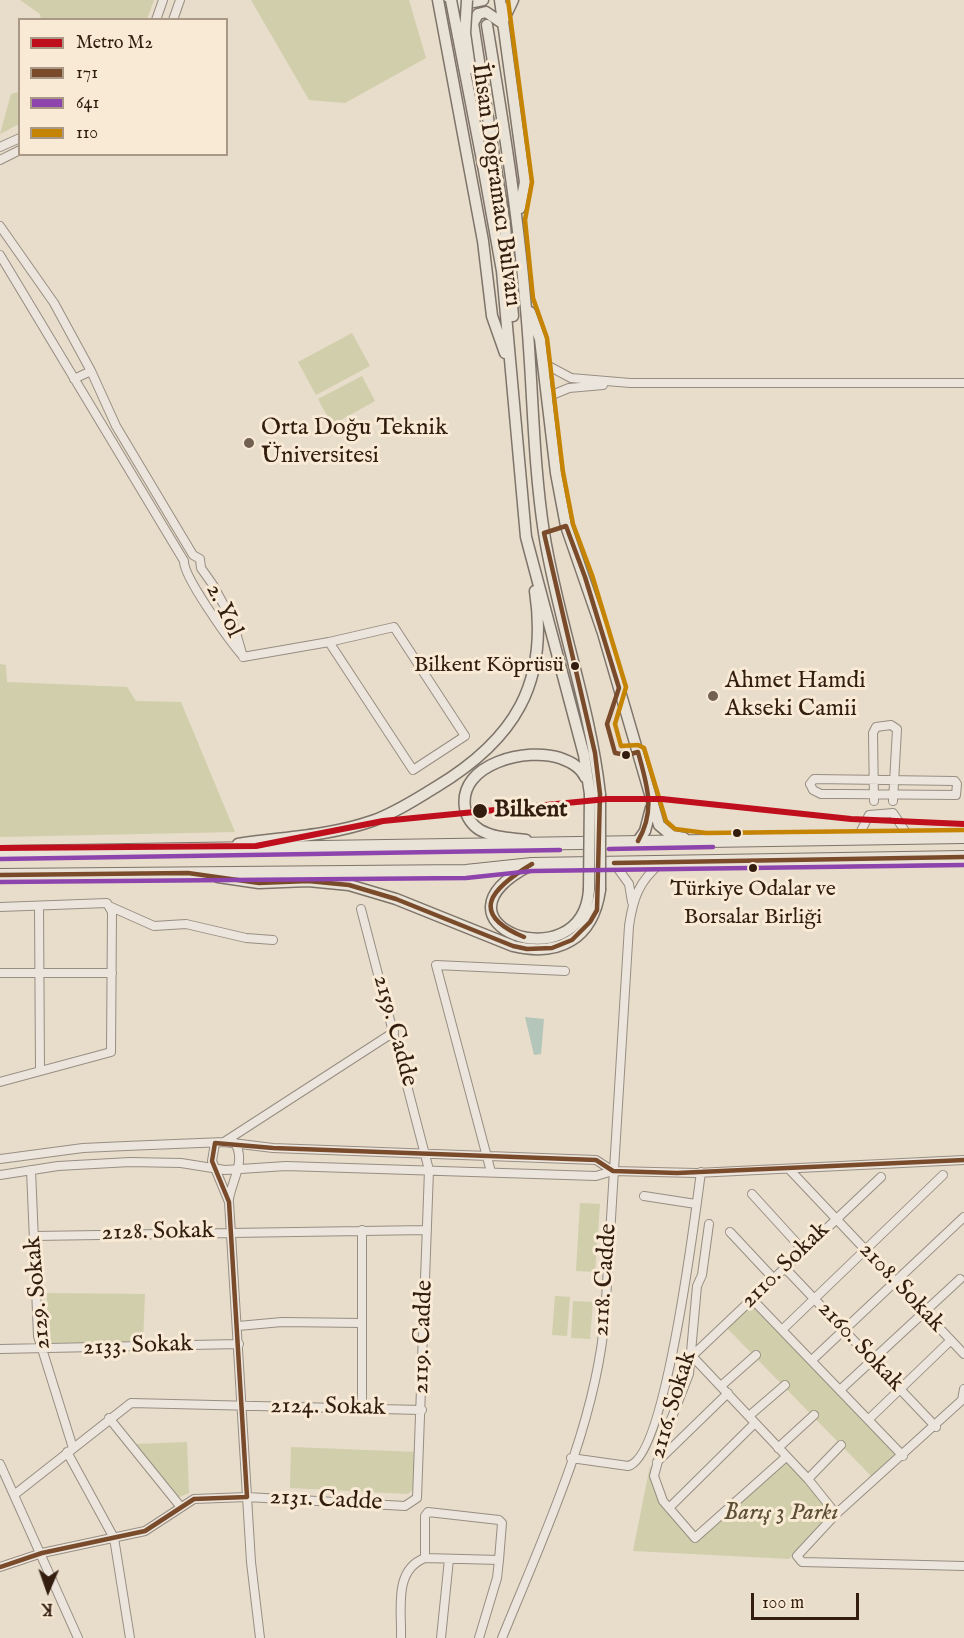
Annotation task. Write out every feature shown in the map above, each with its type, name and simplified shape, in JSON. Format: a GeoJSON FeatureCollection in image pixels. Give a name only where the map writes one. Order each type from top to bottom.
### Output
{"type":"FeatureCollection","features":[{"type":"Feature","properties":{"kind":"highway"},"geometry":{"type":"LineString","coordinates":[[0,852],[964,837]]}},
{"type":"Feature","properties":{"kind":"highway"},"geometry":{"type":"LineString","coordinates":[[4,875],[466,871],[532,864],[964,857]]}},
{"type":"Feature","properties":{"kind":"main road"},"geometry":{"type":"LineString","coordinates":[[438,0],[483,241],[492,316],[510,365]]}},
{"type":"Feature","properties":{"kind":"main road"},"geometry":{"type":"LineString","coordinates":[[455,1],[471,4],[483,0]]}},
{"type":"Feature","properties":{"kind":"main road"},"geometry":{"type":"LineString","coordinates":[[500,0],[525,182],[517,220]]}},
{"type":"Feature","properties":{"kind":"main road"},"geometry":{"type":"LineString","coordinates":[[502,23],[513,0]]}},
{"type":"Feature","properties":{"kind":"main road"},"geometry":{"type":"LineString","coordinates":[[455,1],[473,23],[478,14],[486,12],[502,23]]}},
{"type":"Feature","properties":{"kind":"main road","name":"İhsan Doğramacı Bulvarı"},"geometry":{"type":"LineString","coordinates":[[455,1],[502,271],[526,537],[595,794]]}},
{"type":"Feature","properties":{"kind":"main road","name":"İhsan Doğramacı Bulvarı"},"geometry":{"type":"LineString","coordinates":[[473,23],[500,192],[512,285],[516,445]]}},
{"type":"Feature","properties":{"kind":"main road","name":"İhsan Doğramacı Bulvarı"},"geometry":{"type":"LineString","coordinates":[[487,25],[513,178],[526,300],[536,462],[544,533],[596,753],[595,794]]}},
{"type":"Feature","properties":{"kind":"main road"},"geometry":{"type":"LineString","coordinates":[[526,300],[540,339],[566,526],[603,633],[651,804],[659,825],[672,836],[706,841]]}},
{"type":"Feature","properties":{"kind":"main road"},"geometry":{"type":"LineString","coordinates":[[212,848],[324,834],[373,821],[407,805],[472,764],[485,753],[515,716],[529,686],[538,650],[537,603],[526,537]]}},
{"type":"Feature","properties":{"kind":"main road"},"geometry":{"type":"LineString","coordinates":[[188,873],[259,883],[308,882],[349,885],[396,899],[513,946],[529,950],[554,948],[577,938],[597,910],[594,890],[595,794],[585,774],[578,767],[561,758],[536,753],[511,756],[498,762],[476,776],[468,786],[465,799],[466,814],[479,830],[499,837],[556,843]]}},
{"type":"Feature","properties":{"kind":"main road"},"geometry":{"type":"LineString","coordinates":[[638,841],[650,818],[651,804]]}},
{"type":"Feature","properties":{"kind":"main road"},"geometry":{"type":"LineString","coordinates":[[532,864],[498,886],[490,902],[491,915],[499,926],[516,934],[535,940],[553,937],[573,926],[583,913],[594,890]]}},
{"type":"Feature","properties":{"kind":"street"},"geometry":{"type":"LineString","coordinates":[[157,18],[163,0]]}},
{"type":"Feature","properties":{"kind":"street"},"geometry":{"type":"LineString","coordinates":[[173,18],[180,0]]}},
{"type":"Feature","properties":{"kind":"street"},"geometry":{"type":"LineString","coordinates":[[0,147],[18,139]]}},
{"type":"Feature","properties":{"kind":"street"},"geometry":{"type":"LineString","coordinates":[[0,160],[18,151]]}},
{"type":"Feature","properties":{"kind":"street","name":"2. Yol"},"geometry":{"type":"LineString","coordinates":[[0,226],[54,303],[91,371],[116,426],[193,555],[200,559],[201,568],[233,622],[243,657]]}},
{"type":"Feature","properties":{"kind":"street","name":"2. Yol"},"geometry":{"type":"LineString","coordinates":[[0,255],[184,561],[185,569],[224,635],[243,657]]}},
{"type":"Feature","properties":{"kind":"street"},"geometry":{"type":"LineString","coordinates":[[543,363],[571,378],[630,383]]}},
{"type":"Feature","properties":{"kind":"street"},"geometry":{"type":"LineString","coordinates":[[74,379],[91,371]]}},
{"type":"Feature","properties":{"kind":"street"},"geometry":{"type":"LineString","coordinates":[[547,397],[569,388],[630,383],[964,383]]}},
{"type":"Feature","properties":{"kind":"street"},"geometry":{"type":"LineString","coordinates":[[82,393],[97,386]]}},
{"type":"Feature","properties":{"kind":"street"},"geometry":{"type":"LineString","coordinates":[[184,561],[193,555]]}},
{"type":"Feature","properties":{"kind":"street"},"geometry":{"type":"LineString","coordinates":[[189,573],[195,573],[201,568]]}},
{"type":"Feature","properties":{"kind":"street"},"geometry":{"type":"LineString","coordinates":[[243,657],[329,642],[394,627],[465,736],[413,770],[329,642]]}},
{"type":"Feature","properties":{"kind":"street"},"geometry":{"type":"LineString","coordinates":[[874,797],[873,733],[876,727],[891,725],[897,729],[894,798]]}},
{"type":"Feature","properties":{"kind":"street"},"geometry":{"type":"LineString","coordinates":[[814,779],[873,780],[955,781],[956,795],[894,798],[821,794],[813,790],[810,784],[814,779]]}},
{"type":"Feature","properties":{"kind":"street"},"geometry":{"type":"LineString","coordinates":[[858,837],[869,815],[874,812],[893,812],[909,837]]}},
{"type":"Feature","properties":{"kind":"street"},"geometry":{"type":"LineString","coordinates":[[614,862],[629,884],[632,905]]}},
{"type":"Feature","properties":{"kind":"street"},"geometry":{"type":"LineString","coordinates":[[632,905],[645,877],[661,863]]}},
{"type":"Feature","properties":{"kind":"street"},"geometry":{"type":"LineString","coordinates":[[0,1082],[111,1052],[112,912],[108,905]]}},
{"type":"Feature","properties":{"kind":"street"},"geometry":{"type":"LineString","coordinates":[[0,907],[108,905],[154,926],[186,924],[246,938],[273,940]]}},
{"type":"Feature","properties":{"kind":"street","name":"2118. Cadde"},"geometry":{"type":"LineString","coordinates":[[502,1638],[547,1527],[571,1458],[594,1387],[601,1350],[624,975],[632,905]]}},
{"type":"Feature","properties":{"kind":"street"},"geometry":{"type":"LineString","coordinates":[[39,906],[40,1071]]}},
{"type":"Feature","properties":{"kind":"street","name":"2159. Cadde"},"geometry":{"type":"LineString","coordinates":[[361,909],[427,1154],[429,1170]]}},
{"type":"Feature","properties":{"kind":"street"},"geometry":{"type":"LineString","coordinates":[[491,1172],[436,965],[565,971]]}},
{"type":"Feature","properties":{"kind":"street"},"geometry":{"type":"LineString","coordinates":[[0,973],[112,973]]}},
{"type":"Feature","properties":{"kind":"street"},"geometry":{"type":"LineString","coordinates":[[260,1638],[251,1562],[229,1202],[212,1157],[220,1142],[394,1032]]}},
{"type":"Feature","properties":{"kind":"street"},"geometry":{"type":"LineString","coordinates":[[0,1159],[83,1148],[220,1142],[273,1148],[596,1160],[613,1171]]}},
{"type":"Feature","properties":{"kind":"street"},"geometry":{"type":"LineString","coordinates":[[229,1202],[239,1158],[235,1143]]}},
{"type":"Feature","properties":{"kind":"street"},"geometry":{"type":"LineString","coordinates":[[0,1175],[130,1161],[181,1163],[215,1170],[286,1166],[596,1176],[613,1171],[701,1172],[961,1160],[964,1170]]}},
{"type":"Feature","properties":{"kind":"street","name":"2108. Sokak"},"geometry":{"type":"LineString","coordinates":[[789,1169],[964,1354]]}},
{"type":"Feature","properties":{"kind":"street","name":"2129. Sokak"},"geometry":{"type":"LineString","coordinates":[[31,1170],[38,1336],[70,1450],[114,1538],[130,1638]]}},
{"type":"Feature","properties":{"kind":"street","name":"2119. Cadde"},"geometry":{"type":"LineString","coordinates":[[413,1503],[418,1490],[422,1410],[429,1170]]}},
{"type":"Feature","properties":{"kind":"street"},"geometry":{"type":"LineString","coordinates":[[571,1458],[628,1466],[634,1464],[642,1456],[661,1404],[672,1359],[701,1172]]}},
{"type":"Feature","properties":{"kind":"street"},"geometry":{"type":"LineString","coordinates":[[783,1329],[943,1175]]}},
{"type":"Feature","properties":{"kind":"street","name":"2110. Sokak"},"geometry":{"type":"LineString","coordinates":[[692,1356],[880,1177]]}},
{"type":"Feature","properties":{"kind":"street"},"geometry":{"type":"LineString","coordinates":[[752,1194],[803,1250]]}},
{"type":"Feature","properties":{"kind":"street"},"geometry":{"type":"LineString","coordinates":[[644,1196],[696,1204]]}},
{"type":"Feature","properties":{"kind":"street"},"geometry":{"type":"LineString","coordinates":[[812,1360],[964,1217]]}},
{"type":"Feature","properties":{"kind":"street","name":"2116. Sokak"},"geometry":{"type":"LineString","coordinates":[[709,1224],[702,1275],[697,1286],[689,1374],[656,1462],[655,1483],[669,1508],[695,1538],[786,1457]]}},
{"type":"Feature","properties":{"kind":"street"},"geometry":{"type":"LineString","coordinates":[[362,1230],[362,1409]]}},
{"type":"Feature","properties":{"kind":"street","name":"2128. Sokak"},"geometry":{"type":"LineString","coordinates":[[34,1236],[231,1231],[427,1230]]}},
{"type":"Feature","properties":{"kind":"street"},"geometry":{"type":"LineString","coordinates":[[730,1232],[773,1278]]}},
{"type":"Feature","properties":{"kind":"street","name":"2160. Sokak"},"geometry":{"type":"LineString","coordinates":[[784,1267],[936,1427]]}},
{"type":"Feature","properties":{"kind":"street"},"geometry":{"type":"LineString","coordinates":[[840,1390],[960,1279]]}},
{"type":"Feature","properties":{"kind":"street"},"geometry":{"type":"LineString","coordinates":[[752,1299],[903,1455]]}},
{"type":"Feature","properties":{"kind":"street"},"geometry":{"type":"LineString","coordinates":[[238,1326],[282,1322],[362,1323]]}},
{"type":"Feature","properties":{"kind":"street"},"geometry":{"type":"LineString","coordinates":[[869,1419],[950,1341]]}},
{"type":"Feature","properties":{"kind":"street","name":"2133. Sokak"},"geometry":{"type":"LineString","coordinates":[[0,1349],[42,1350],[239,1344]]}},
{"type":"Feature","properties":{"kind":"street"},"geometry":{"type":"LineString","coordinates":[[721,1386],[756,1355]]}},
{"type":"Feature","properties":{"kind":"street"},"geometry":{"type":"LineString","coordinates":[[692,1356],[808,1479],[836,1514]]}},
{"type":"Feature","properties":{"kind":"street"},"geometry":{"type":"LineString","coordinates":[[669,1508],[785,1385]]}},
{"type":"Feature","properties":{"kind":"street"},"geometry":{"type":"LineString","coordinates":[[964,1389],[963,1403],[836,1514],[797,1553],[802,1562],[964,1566]]}},
{"type":"Feature","properties":{"kind":"street"},"geometry":{"type":"LineString","coordinates":[[656,1462],[728,1393]]}},
{"type":"Feature","properties":{"kind":"street","name":"2124. Sokak"},"geometry":{"type":"LineString","coordinates":[[14,1495],[109,1418],[131,1403],[422,1410]]}},
{"type":"Feature","properties":{"kind":"street"},"geometry":{"type":"LineString","coordinates":[[778,1448],[814,1415]]}},
{"type":"Feature","properties":{"kind":"street"},"geometry":{"type":"LineString","coordinates":[[109,1418],[180,1506]]}},
{"type":"Feature","properties":{"kind":"street"},"geometry":{"type":"LineString","coordinates":[[808,1479],[841,1445]]}},
{"type":"Feature","properties":{"kind":"street"},"geometry":{"type":"LineString","coordinates":[[0,1464],[42,1553],[78,1638]]}},
{"type":"Feature","properties":{"kind":"street","name":"2131. Cadde"},"geometry":{"type":"LineString","coordinates":[[0,1567],[42,1553],[145,1530],[194,1499],[247,1497],[405,1506],[413,1503]]}},
{"type":"Feature","properties":{"kind":"street"},"geometry":{"type":"LineString","coordinates":[[425,1558],[425,1516],[428,1512],[500,1520],[502,1527],[496,1578],[479,1638]]}},
{"type":"Feature","properties":{"kind":"street"},"geometry":{"type":"LineString","coordinates":[[401,1638],[403,1578],[407,1569],[425,1558],[499,1560]]}},
{"type":"Feature","properties":{"kind":"street"},"geometry":{"type":"LineString","coordinates":[[441,1638],[449,1559]]}},
{"type":"Feature","properties":{"kind":"green space"},"geometry":{"type":"Polygon","coordinates":[[[20,0],[154,0],[147,18],[41,18],[40,14],[20,0]]]}},
{"type":"Feature","properties":{"kind":"green space"},"geometry":{"type":"Polygon","coordinates":[[[251,0],[409,0],[426,58],[345,103],[309,100],[251,0]]]}},
{"type":"Feature","properties":{"kind":"green space"},"geometry":{"type":"Polygon","coordinates":[[[18,92],[18,125],[0,134],[11,94],[18,92]]]}},
{"type":"Feature","properties":{"kind":"green space"},"geometry":{"type":"Polygon","coordinates":[[[352,333],[370,366],[316,395],[298,362],[352,333]]]}},
{"type":"Feature","properties":{"kind":"green space"},"geometry":{"type":"Polygon","coordinates":[[[362,376],[375,401],[332,425],[318,399],[362,376]]]}},
{"type":"Feature","properties":{"kind":"green space"},"geometry":{"type":"Polygon","coordinates":[[[0,664],[6,665],[7,682],[127,687],[136,701],[181,702],[235,832],[0,837],[0,664]]]}},
{"type":"Feature","properties":{"kind":"green space"},"geometry":{"type":"Polygon","coordinates":[[[580,1203],[600,1204],[595,1272],[576,1271],[580,1203]]]}},
{"type":"Feature","properties":{"kind":"green space"},"geometry":{"type":"Polygon","coordinates":[[[47,1293],[145,1294],[143,1341],[48,1343],[47,1293]]]}},
{"type":"Feature","properties":{"kind":"green space"},"geometry":{"type":"Polygon","coordinates":[[[555,1296],[570,1297],[567,1336],[552,1335],[555,1296]]]}},
{"type":"Feature","properties":{"kind":"green space"},"geometry":{"type":"Polygon","coordinates":[[[752,1299],[903,1456],[876,1481],[724,1325],[752,1299]]]}},
{"type":"Feature","properties":{"kind":"green space"},"geometry":{"type":"Polygon","coordinates":[[[573,1301],[593,1302],[590,1339],[571,1338],[573,1301]]]}},
{"type":"Feature","properties":{"kind":"green space"},"geometry":{"type":"Polygon","coordinates":[[[187,1442],[189,1493],[179,1497],[136,1444],[187,1442]]]}},
{"type":"Feature","properties":{"kind":"green space"},"geometry":{"type":"Polygon","coordinates":[[[291,1447],[418,1452],[418,1485],[408,1494],[290,1488],[291,1447]]]}},
{"type":"Feature","properties":{"kind":"green space","name":"Barış 3 Parkı"},"geometry":{"type":"Polygon","coordinates":[[[786,1457],[836,1514],[789,1559],[633,1551],[650,1466],[655,1483],[695,1538],[786,1457]]]}},
{"type":"Feature","properties":{"kind":"shaded area"},"geometry":{"type":"Polygon","coordinates":[[[525,1017],[544,1019],[541,1054],[534,1055],[525,1017]]]}},
{"type":"Feature","properties":{"kind":"metro line","name":"M2"},"geometry":{"type":"LineString","coordinates":[[0,848],[256,846],[383,821],[607,799],[662,799],[851,819],[964,824]]}},
{"type":"Feature","properties":{"kind":"transit line","name":"110"},"geometry":{"type":"LineString","coordinates":[[508,0],[532,182],[525,220],[533,298],[547,338],[563,472],[573,524],[592,575],[626,687],[615,724],[621,746],[638,745],[644,748],[666,821],[675,829],[706,833],[964,830]]}},
{"type":"Feature","properties":{"kind":"transit line","name":"171"},"geometry":{"type":"LineString","coordinates":[[0,875],[188,873],[259,883],[308,881],[349,885],[396,899],[513,946],[527,949],[552,948],[572,940],[590,922],[597,910],[600,794],[595,753],[544,533],[566,526],[585,577],[619,688],[607,724],[615,753],[627,755],[638,752],[644,775],[648,808],[644,830],[638,841]]}},
{"type":"Feature","properties":{"kind":"transit line","name":"641"},"geometry":{"type":"LineString","coordinates":[[609,849],[713,847]]}},
{"type":"Feature","properties":{"kind":"transit line","name":"641"},"geometry":{"type":"LineString","coordinates":[[0,859],[560,850]]}},
{"type":"Feature","properties":{"kind":"transit line","name":"171"},"geometry":{"type":"LineString","coordinates":[[614,863],[964,857]]}},
{"type":"Feature","properties":{"kind":"transit line","name":"171"},"geometry":{"type":"LineString","coordinates":[[524,937],[506,928],[496,919],[491,910],[492,900],[506,882],[532,864]]}},
{"type":"Feature","properties":{"kind":"transit line","name":"641"},"geometry":{"type":"LineString","coordinates":[[0,882],[466,878],[532,871],[964,865]]}},
{"type":"Feature","properties":{"kind":"transit line","name":"171"},"geometry":{"type":"LineString","coordinates":[[0,1567],[42,1553],[145,1531],[194,1499],[247,1497],[229,1202],[212,1161],[215,1143],[273,1148],[596,1160],[613,1171],[677,1173],[964,1160]]}},
{"type":"Feature","properties":{"kind":"place","name":"Orta Doğu Teknik Üniversitesi"},"geometry":{"type":"Point","coordinates":[249,443]}},
{"type":"Feature","properties":{"kind":"place","name":"Bilkent Köprüsü"},"geometry":{"type":"Point","coordinates":[575,666]}},
{"type":"Feature","properties":{"kind":"place","name":"Ahmet Hamdi Akseki Camii"},"geometry":{"type":"Point","coordinates":[713,696]}},
{"type":"Feature","properties":{"kind":"place","name":"Bilkent"},"geometry":{"type":"Point","coordinates":[480,811]}},
{"type":"Feature","properties":{"kind":"place","name":"Türkiye Odalar ve Borsalar Birliği"},"geometry":{"type":"Point","coordinates":[753,868]}}]}
